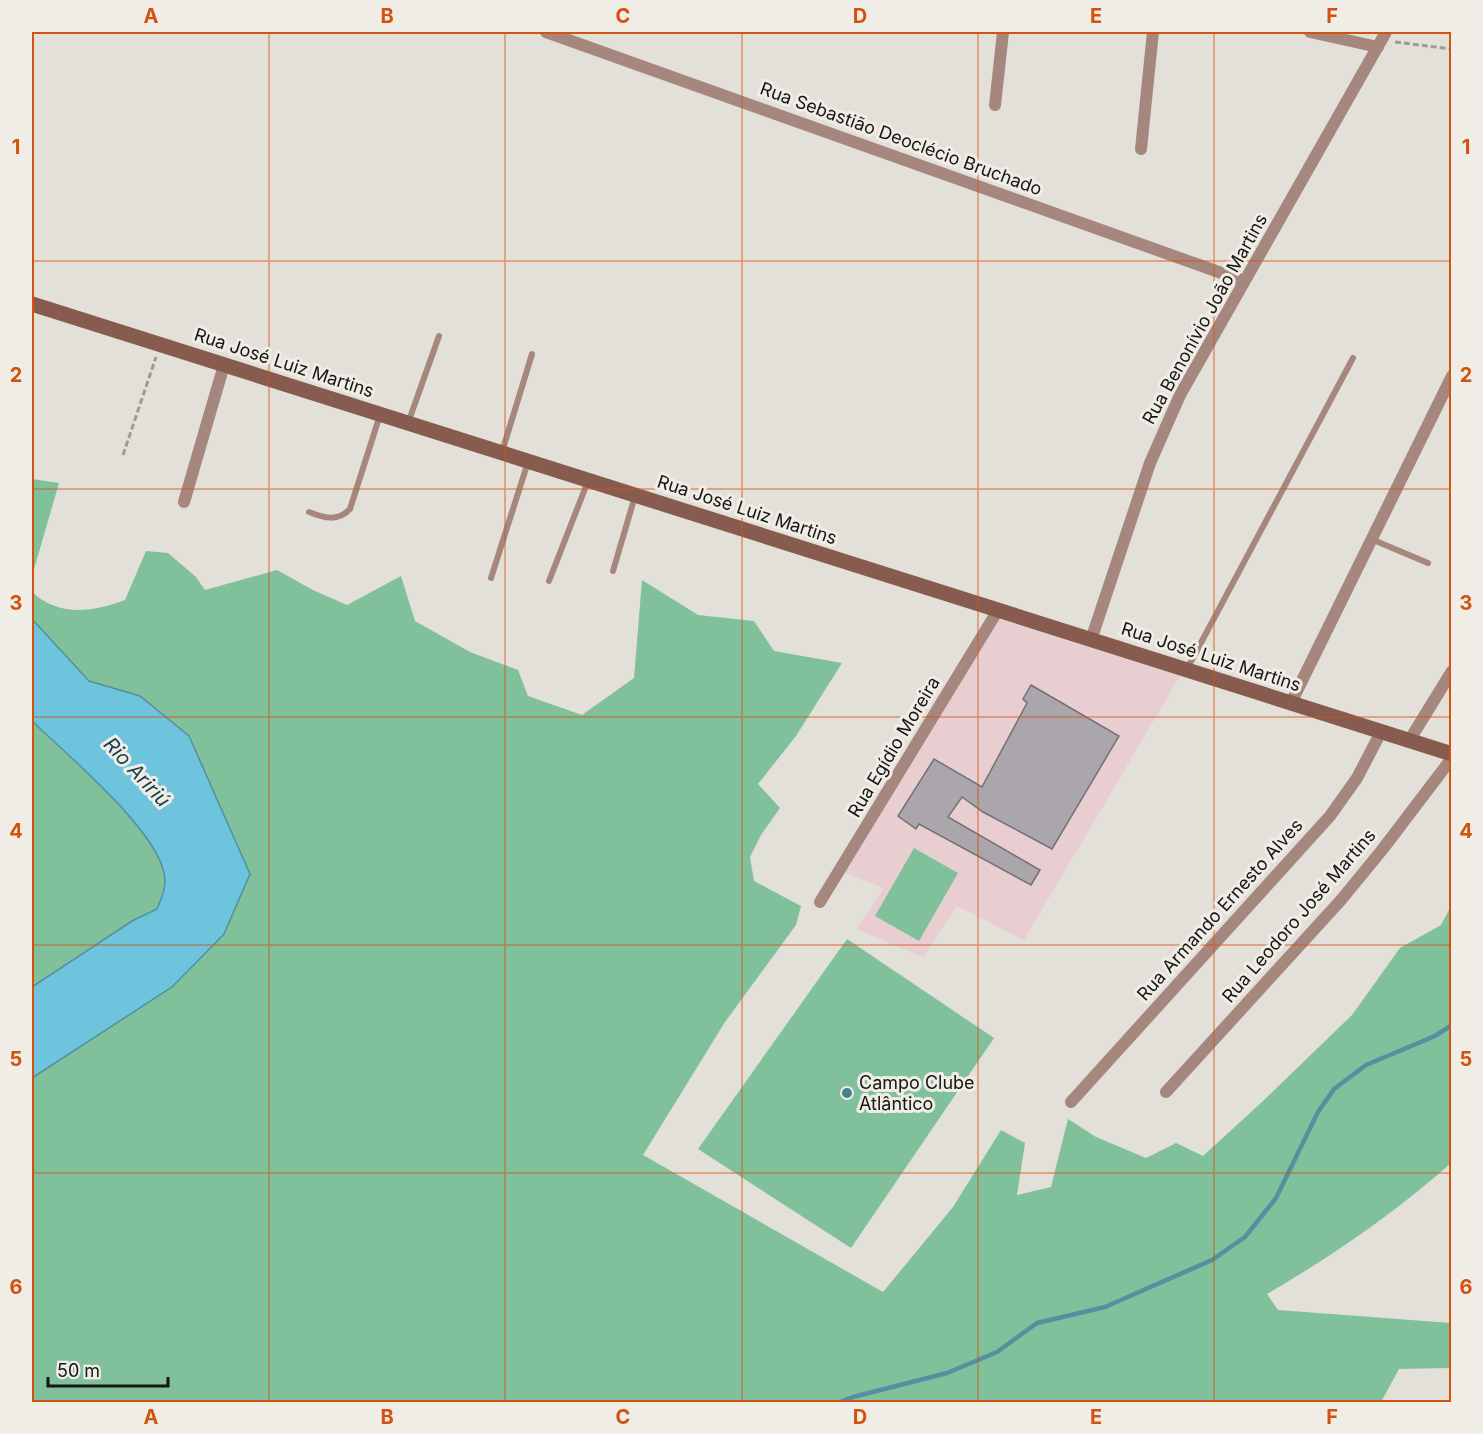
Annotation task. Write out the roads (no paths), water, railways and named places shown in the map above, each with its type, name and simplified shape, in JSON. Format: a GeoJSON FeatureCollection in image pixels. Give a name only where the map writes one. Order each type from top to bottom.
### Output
{"type":"FeatureCollection","features":[{"type":"Feature","properties":{"kind":"main road","name":"Rua José Luiz Martins"},"geometry":{"type":"LineString","coordinates":[[32,304],[1452,756]]}},
{"type":"Feature","properties":{"kind":"street","name":"Rua Sebastião Deoclécio Bruchado"},"geometry":{"type":"LineString","coordinates":[[546,32],[1244,281]]}},
{"type":"Feature","properties":{"kind":"street"},"geometry":{"type":"LineString","coordinates":[[995,105],[1003,32]]}},
{"type":"Feature","properties":{"kind":"street"},"geometry":{"type":"LineString","coordinates":[[1141,149],[1154,32]]}},
{"type":"Feature","properties":{"kind":"street"},"geometry":{"type":"LineString","coordinates":[[1310,32],[1382,40]]}},
{"type":"Feature","properties":{"kind":"street","name":"Rua Benonívio João Martins"},"geometry":{"type":"LineString","coordinates":[[1091,640],[1150,463],[1180,395],[1382,40]]}},
{"type":"Feature","properties":{"kind":"street"},"geometry":{"type":"LineString","coordinates":[[184,502],[224,365]]}},
{"type":"Feature","properties":{"kind":"street"},"geometry":{"type":"LineString","coordinates":[[1291,703],[1452,376]]}},
{"type":"Feature","properties":{"kind":"street","name":"Rua Egídio Moreira"},"geometry":{"type":"LineString","coordinates":[[820,902],[998,610]]}},
{"type":"Feature","properties":{"kind":"street"},"geometry":{"type":"LineString","coordinates":[[1408,741],[1452,671]]}},
{"type":"Feature","properties":{"kind":"street","name":"Rua Armando Ernesto Alves"},"geometry":{"type":"LineString","coordinates":[[1071,1102],[1330,816],[1357,778],[1381,732]]}},
{"type":"Feature","properties":{"kind":"street","name":"Rua Leodoro José Martins"},"geometry":{"type":"LineString","coordinates":[[1166,1092],[1341,900],[1382,850],[1452,756]]}},
{"type":"Feature","properties":{"kind":"lane"},"geometry":{"type":"LineString","coordinates":[[408,423],[439,336]]}},
{"type":"Feature","properties":{"kind":"lane"},"geometry":{"type":"LineString","coordinates":[[502,453],[532,354]]}},
{"type":"Feature","properties":{"kind":"lane"},"geometry":{"type":"LineString","coordinates":[[1186,670],[1353,358]]}},
{"type":"Feature","properties":{"kind":"lane"},"geometry":{"type":"LineString","coordinates":[[309,512],[331,519],[345,515],[350,509],[380,414]]}},
{"type":"Feature","properties":{"kind":"lane"},"geometry":{"type":"LineString","coordinates":[[491,578],[528,461]]}},
{"type":"Feature","properties":{"kind":"lane"},"geometry":{"type":"LineString","coordinates":[[549,581],[588,480]]}},
{"type":"Feature","properties":{"kind":"lane"},"geometry":{"type":"LineString","coordinates":[[613,572],[636,495]]}},
{"type":"Feature","properties":{"kind":"lane"},"geometry":{"type":"LineString","coordinates":[[1371,539],[1428,563]]}},
{"type":"Feature","properties":{"kind":"water","name":"Rio Aririú"},"geometry":{"type":"Polygon","coordinates":[[[32,619],[89,681],[140,696],[189,736],[250,874],[224,934],[172,987],[32,1078],[32,987],[132,921],[157,909],[165,882],[157,855],[127,814],[32,721],[32,619]]]}},
{"type":"Feature","properties":{"kind":"waterway"},"geometry":{"type":"LineString","coordinates":[[840,1402],[947,1373],[997,1352],[1037,1323],[1105,1307],[1212,1260],[1245,1237],[1276,1198],[1318,1112],[1334,1089],[1366,1065],[1435,1036],[1452,1025]]}},
{"type":"Feature","properties":{"kind":"place","name":"Campo Clube Atlântico"},"geometry":{"type":"Point","coordinates":[847,1093]}}]}
